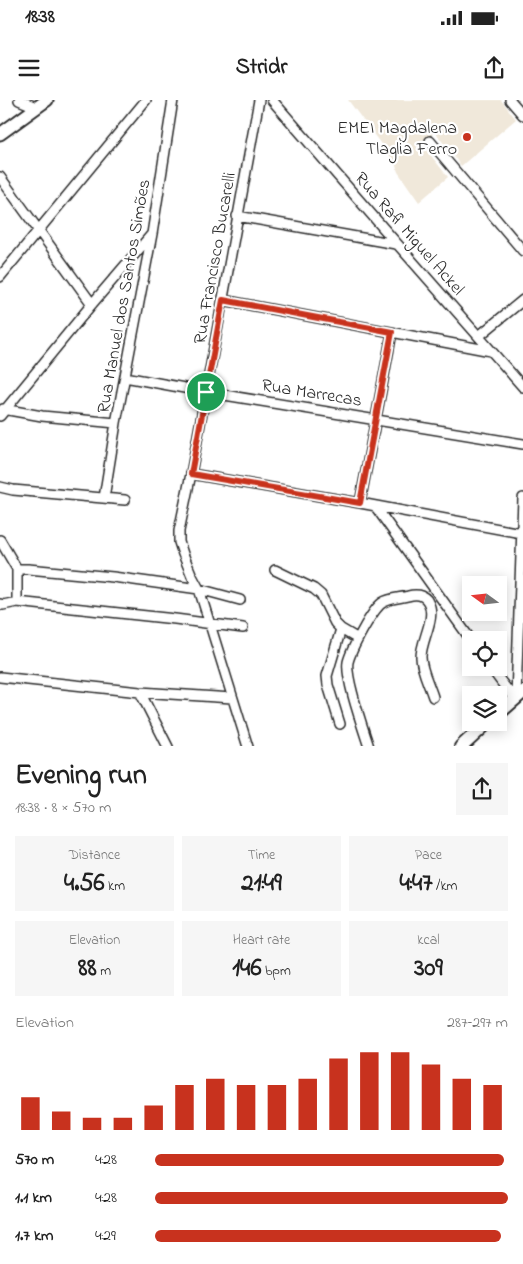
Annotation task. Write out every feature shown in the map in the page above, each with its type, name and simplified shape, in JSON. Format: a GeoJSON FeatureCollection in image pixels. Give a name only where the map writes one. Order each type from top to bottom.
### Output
{"type":"FeatureCollection","features":[{"type":"Feature","properties":{"kind":"main road"},"geometry":{"type":"LineString","coordinates":[[507,706],[518,696]]}},
{"type":"Feature","properties":{"kind":"main road"},"geometry":{"type":"LineString","coordinates":[[461,746],[478,731]]}},
{"type":"Feature","properties":{"kind":"street"},"geometry":{"type":"LineString","coordinates":[[19,100],[36,107]]}},
{"type":"Feature","properties":{"kind":"street"},"geometry":{"type":"LineString","coordinates":[[0,134],[47,100]]}},
{"type":"Feature","properties":{"kind":"street"},"geometry":{"type":"LineString","coordinates":[[0,277],[146,100]]}},
{"type":"Feature","properties":{"kind":"street","name":"Rua Manuel dos Santos Simões"},"geometry":{"type":"LineString","coordinates":[[104,498],[116,423],[152,234],[173,100]]}},
{"type":"Feature","properties":{"kind":"street","name":"Rua Francisco Bucarelli"},"geometry":{"type":"LineString","coordinates":[[248,746],[199,589],[183,554],[178,536],[259,100]]}},
{"type":"Feature","properties":{"kind":"street","name":"Rua Rafi Miguel Ackel"},"geometry":{"type":"LineString","coordinates":[[272,100],[523,387]]}},
{"type":"Feature","properties":{"kind":"street"},"geometry":{"type":"LineString","coordinates":[[510,100],[523,115]]}},
{"type":"Feature","properties":{"kind":"street"},"geometry":{"type":"LineString","coordinates":[[430,141],[523,251]]}},
{"type":"Feature","properties":{"kind":"street"},"geometry":{"type":"LineString","coordinates":[[0,177],[92,304]]}},
{"type":"Feature","properties":{"kind":"street"},"geometry":{"type":"LineString","coordinates":[[238,216],[396,244]]}},
{"type":"Feature","properties":{"kind":"street"},"geometry":{"type":"LineString","coordinates":[[2,411],[152,234]]}},
{"type":"Feature","properties":{"kind":"street"},"geometry":{"type":"LineString","coordinates":[[223,300],[491,350]]}},
{"type":"Feature","properties":{"kind":"street"},"geometry":{"type":"LineString","coordinates":[[479,336],[523,300]]}},
{"type":"Feature","properties":{"kind":"street"},"geometry":{"type":"LineString","coordinates":[[360,503],[392,332]]}},
{"type":"Feature","properties":{"kind":"street","name":"Rua Marrecas"},"geometry":{"type":"LineString","coordinates":[[125,377],[523,444]]}},
{"type":"Feature","properties":{"kind":"street"},"geometry":{"type":"LineString","coordinates":[[2,411],[116,423]]}},
{"type":"Feature","properties":{"kind":"street"},"geometry":{"type":"LineString","coordinates":[[191,474],[521,533]]}},
{"type":"Feature","properties":{"kind":"street"},"geometry":{"type":"LineString","coordinates":[[0,487],[13,490],[125,500]]}},
{"type":"Feature","properties":{"kind":"street"},"geometry":{"type":"LineString","coordinates":[[518,696],[523,498]]}},
{"type":"Feature","properties":{"kind":"street"},"geometry":{"type":"LineString","coordinates":[[375,506],[465,631]]}},
{"type":"Feature","properties":{"kind":"street"},"geometry":{"type":"LineString","coordinates":[[0,540],[17,569],[18,602]]}},
{"type":"Feature","properties":{"kind":"street"},"geometry":{"type":"LineString","coordinates":[[17,569],[113,577],[199,589],[240,600]]}},
{"type":"Feature","properties":{"kind":"street"},"geometry":{"type":"LineString","coordinates":[[275,570],[314,589],[321,595],[335,623],[358,639]]}},
{"type":"Feature","properties":{"kind":"street"},"geometry":{"type":"LineString","coordinates":[[369,746],[350,682],[348,662],[358,639],[378,606],[384,601],[415,594],[427,600],[431,608],[430,618],[421,656],[433,697]]}},
{"type":"Feature","properties":{"kind":"street"},"geometry":{"type":"LineString","coordinates":[[1,605],[18,602],[243,628]]}},
{"type":"Feature","properties":{"kind":"street"},"geometry":{"type":"LineString","coordinates":[[340,724],[327,676],[341,629]]}},
{"type":"Feature","properties":{"kind":"street"},"geometry":{"type":"LineString","coordinates":[[499,676],[518,696]]}},
{"type":"Feature","properties":{"kind":"street"},"geometry":{"type":"LineString","coordinates":[[0,677],[140,692],[232,698]]}},
{"type":"Feature","properties":{"kind":"street"},"geometry":{"type":"LineString","coordinates":[[140,692],[168,746]]}},
{"type":"Feature","properties":{"kind":"shaded area"},"geometry":{"type":"Polygon","coordinates":[[[348,100],[501,100],[516,119],[461,166],[435,132],[421,143],[448,177],[419,202],[398,172],[395,163],[348,100]]]}},
{"type":"Feature","properties":{"kind":"place","name":"EMEI Magdalena Tlaglia Ferro"},"geometry":{"type":"Point","coordinates":[467,137]}},
{"type":"Feature","properties":{"kind":"route"},"geometry":{"type":"LineString","coordinates":[[223,300],[392,332],[360,503],[191,474],[206,392],[223,300]]}}]}
